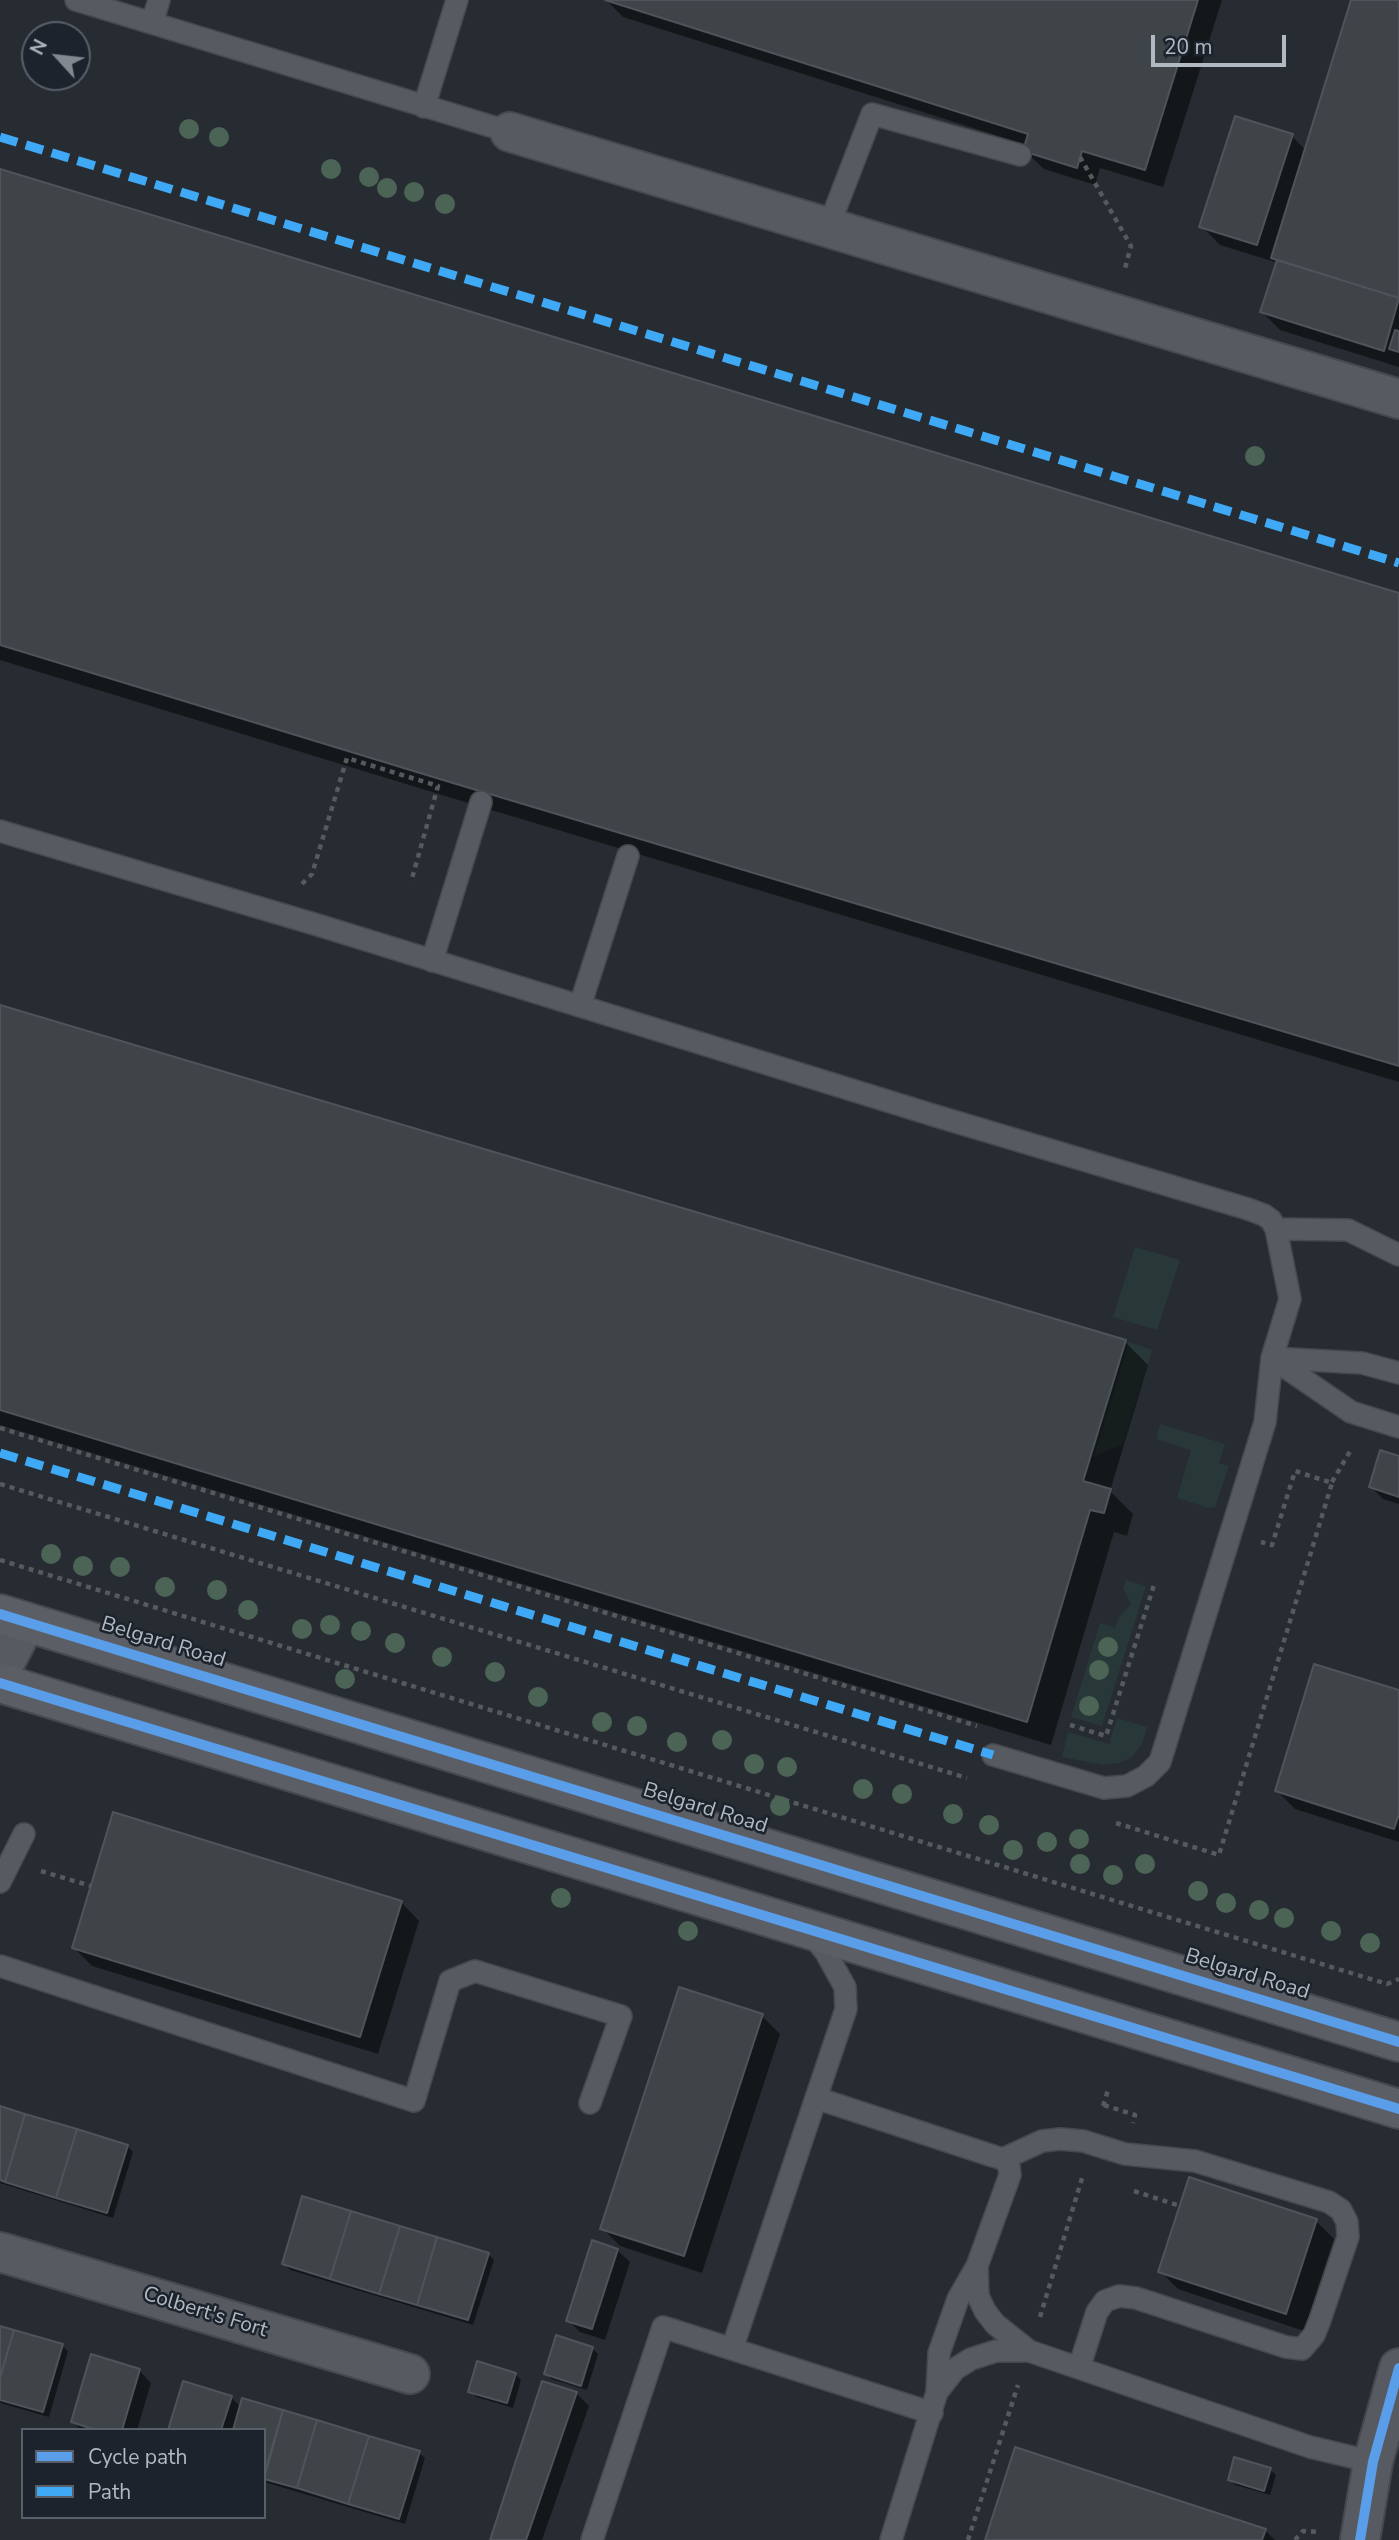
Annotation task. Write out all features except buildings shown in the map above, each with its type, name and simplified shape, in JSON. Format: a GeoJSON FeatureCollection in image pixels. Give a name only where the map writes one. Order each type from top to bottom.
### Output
{"type":"FeatureCollection","features":[{"type":"Feature","properties":{"kind":"main road","name":"Belgard Road"},"geometry":{"type":"LineString","coordinates":[[13,1618],[1399,2042]]}},
{"type":"Feature","properties":{"kind":"main road"},"geometry":{"type":"LineString","coordinates":[[0,1684],[1399,2109]]}},
{"type":"Feature","properties":{"kind":"street"},"geometry":{"type":"LineString","coordinates":[[510,132],[1399,399]]}},
{"type":"Feature","properties":{"kind":"street"},"geometry":{"type":"LineString","coordinates":[[0,1672],[13,1618]]}},
{"type":"Feature","properties":{"kind":"street","name":"Colbert's Fort"},"geometry":{"type":"LineString","coordinates":[[0,2252],[410,2374]]}},
{"type":"Feature","properties":{"kind":"street"},"geometry":{"type":"LineString","coordinates":[[1360,2540],[1373,2462],[1399,2368]]}},
{"type":"Feature","properties":{"kind":"lane"},"geometry":{"type":"LineString","coordinates":[[76,0],[510,132]]}},
{"type":"Feature","properties":{"kind":"lane"},"geometry":{"type":"LineString","coordinates":[[152,23],[159,0]]}},
{"type":"Feature","properties":{"kind":"lane"},"geometry":{"type":"LineString","coordinates":[[424,107],[457,0]]}},
{"type":"Feature","properties":{"kind":"lane"},"geometry":{"type":"LineString","coordinates":[[828,228],[872,114],[1020,155]]}},
{"type":"Feature","properties":{"kind":"lane"},"geometry":{"type":"LineString","coordinates":[[432,961],[481,802]]}},
{"type":"Feature","properties":{"kind":"lane"},"geometry":{"type":"LineString","coordinates":[[0,831],[308,922],[1248,1209],[1271,1220],[1276,1229],[1290,1299],[1272,1358],[1265,1422],[1160,1762],[1146,1776],[1127,1786],[1104,1788],[993,1755]]}},
{"type":"Feature","properties":{"kind":"lane"},"geometry":{"type":"LineString","coordinates":[[580,1006],[628,856]]}},
{"type":"Feature","properties":{"kind":"lane"},"geometry":{"type":"LineString","coordinates":[[1276,1229],[1348,1230],[1399,1255]]}},
{"type":"Feature","properties":{"kind":"lane"},"geometry":{"type":"LineString","coordinates":[[1272,1358],[1362,1363],[1399,1373]]}},
{"type":"Feature","properties":{"kind":"lane"},"geometry":{"type":"LineString","coordinates":[[1272,1358],[1351,1412],[1399,1427]]}},
{"type":"Feature","properties":{"kind":"lane"},"geometry":{"type":"LineString","coordinates":[[0,1882],[24,1834]]}},
{"type":"Feature","properties":{"kind":"lane"},"geometry":{"type":"LineString","coordinates":[[732,2349],[844,2016],[845,1987],[825,1951],[807,1928]]}},
{"type":"Feature","properties":{"kind":"lane"},"geometry":{"type":"LineString","coordinates":[[0,1966],[414,2101],[450,1981],[475,1971],[621,2016],[590,2103]]}},
{"type":"Feature","properties":{"kind":"lane"},"geometry":{"type":"LineString","coordinates":[[816,2098],[1003,2160],[1009,2166],[1010,2175],[977,2266],[958,2299],[939,2353],[937,2392],[932,2413],[891,2540]]}},
{"type":"Feature","properties":{"kind":"lane"},"geometry":{"type":"LineString","coordinates":[[1003,2160],[1042,2141],[1060,2139],[1083,2141],[1125,2154],[1195,2161],[1329,2202],[1341,2210],[1348,2222],[1348,2237],[1320,2320],[1314,2335],[1302,2348],[1286,2347],[1136,2298],[1119,2296],[1105,2301],[1097,2312],[1079,2368]]}},
{"type":"Feature","properties":{"kind":"lane"},"geometry":{"type":"LineString","coordinates":[[977,2266],[978,2296],[985,2312],[995,2324],[1029,2351]]}},
{"type":"Feature","properties":{"kind":"lane"},"geometry":{"type":"LineString","coordinates":[[592,2540],[663,2327],[932,2413]]}},
{"type":"Feature","properties":{"kind":"lane"},"geometry":{"type":"LineString","coordinates":[[937,2392],[955,2369],[971,2359],[996,2351],[1029,2351],[1310,2447],[1373,2462]]}},
{"type":"Feature","properties":{"kind":"path"},"geometry":{"type":"LineString","coordinates":[[1080,157],[1131,246],[1112,313]]}},
{"type":"Feature","properties":{"kind":"path"},"geometry":{"type":"LineString","coordinates":[[298,886],[306,882],[312,874],[347,758],[438,786],[411,883]]}},
{"type":"Feature","properties":{"kind":"path"},"geometry":{"type":"LineString","coordinates":[[0,1428],[980,1727]]}},
{"type":"Feature","properties":{"kind":"path"},"geometry":{"type":"LineString","coordinates":[[1112,1822],[1219,1855],[1332,1483],[1296,1471],[1272,1545],[1230,1532]]}},
{"type":"Feature","properties":{"kind":"path"},"geometry":{"type":"LineString","coordinates":[[0,1484],[978,1782]]}},
{"type":"Feature","properties":{"kind":"path"},"geometry":{"type":"LineString","coordinates":[[0,1560],[1373,1979],[1387,1983],[1399,1979]]}},
{"type":"Feature","properties":{"kind":"path"},"geometry":{"type":"LineString","coordinates":[[1070,1725],[1106,1736],[1154,1585]]}},
{"type":"Feature","properties":{"kind":"path"},"geometry":{"type":"LineString","coordinates":[[10,1861],[91,1886]]}},
{"type":"Feature","properties":{"kind":"path"},"geometry":{"type":"LineString","coordinates":[[1100,2117],[1108,2090]]}},
{"type":"Feature","properties":{"kind":"path"},"geometry":{"type":"LineString","coordinates":[[1037,2324],[1086,2165]]}},
{"type":"Feature","properties":{"kind":"path"},"geometry":{"type":"LineString","coordinates":[[968,2540],[1020,2377]]}},
{"type":"Feature","properties":{"kind":"shaded area"},"geometry":{"type":"Polygon","coordinates":[[[1135,1247],[1180,1260],[1157,1330],[1113,1317],[1135,1247]]]}},
{"type":"Feature","properties":{"kind":"shaded area"},"geometry":{"type":"Polygon","coordinates":[[[1129,1342],[1152,1350],[1123,1444],[1094,1456],[1129,1342]]]}},
{"type":"Feature","properties":{"kind":"shaded area"},"geometry":{"type":"Polygon","coordinates":[[[1160,1424],[1225,1444],[1219,1463],[1229,1466],[1215,1507],[1209,1508],[1177,1498],[1191,1450],[1156,1439],[1160,1424]]]}},
{"type":"Feature","properties":{"kind":"shaded area"},"geometry":{"type":"Polygon","coordinates":[[[1126,1580],[1146,1586],[1102,1726],[1071,1717],[1100,1623],[1115,1628],[1119,1617],[1131,1604],[1123,1588],[1126,1580]]]}},
{"type":"Feature","properties":{"kind":"shaded area"},"geometry":{"type":"Polygon","coordinates":[[[1117,1718],[1147,1727],[1142,1744],[1132,1757],[1119,1763],[1103,1765],[1062,1757],[1068,1732],[1109,1744],[1117,1718]]]}},
{"type":"Feature","properties":{"kind":"marked path"},"geometry":{"type":"LineString","coordinates":[[0,137],[1399,563]]}},
{"type":"Feature","properties":{"kind":"marked path"},"geometry":{"type":"LineString","coordinates":[[0,1453],[993,1755]]}},
{"type":"Feature","properties":{"kind":"cycle path"},"geometry":{"type":"LineString","coordinates":[[0,1614],[1399,2042]]}},
{"type":"Feature","properties":{"kind":"cycle path"},"geometry":{"type":"LineString","coordinates":[[0,1683],[1399,2109]]}},
{"type":"Feature","properties":{"kind":"cycle path"},"geometry":{"type":"LineString","coordinates":[[1360,2540],[1373,2462],[1399,2368]]}}]}
